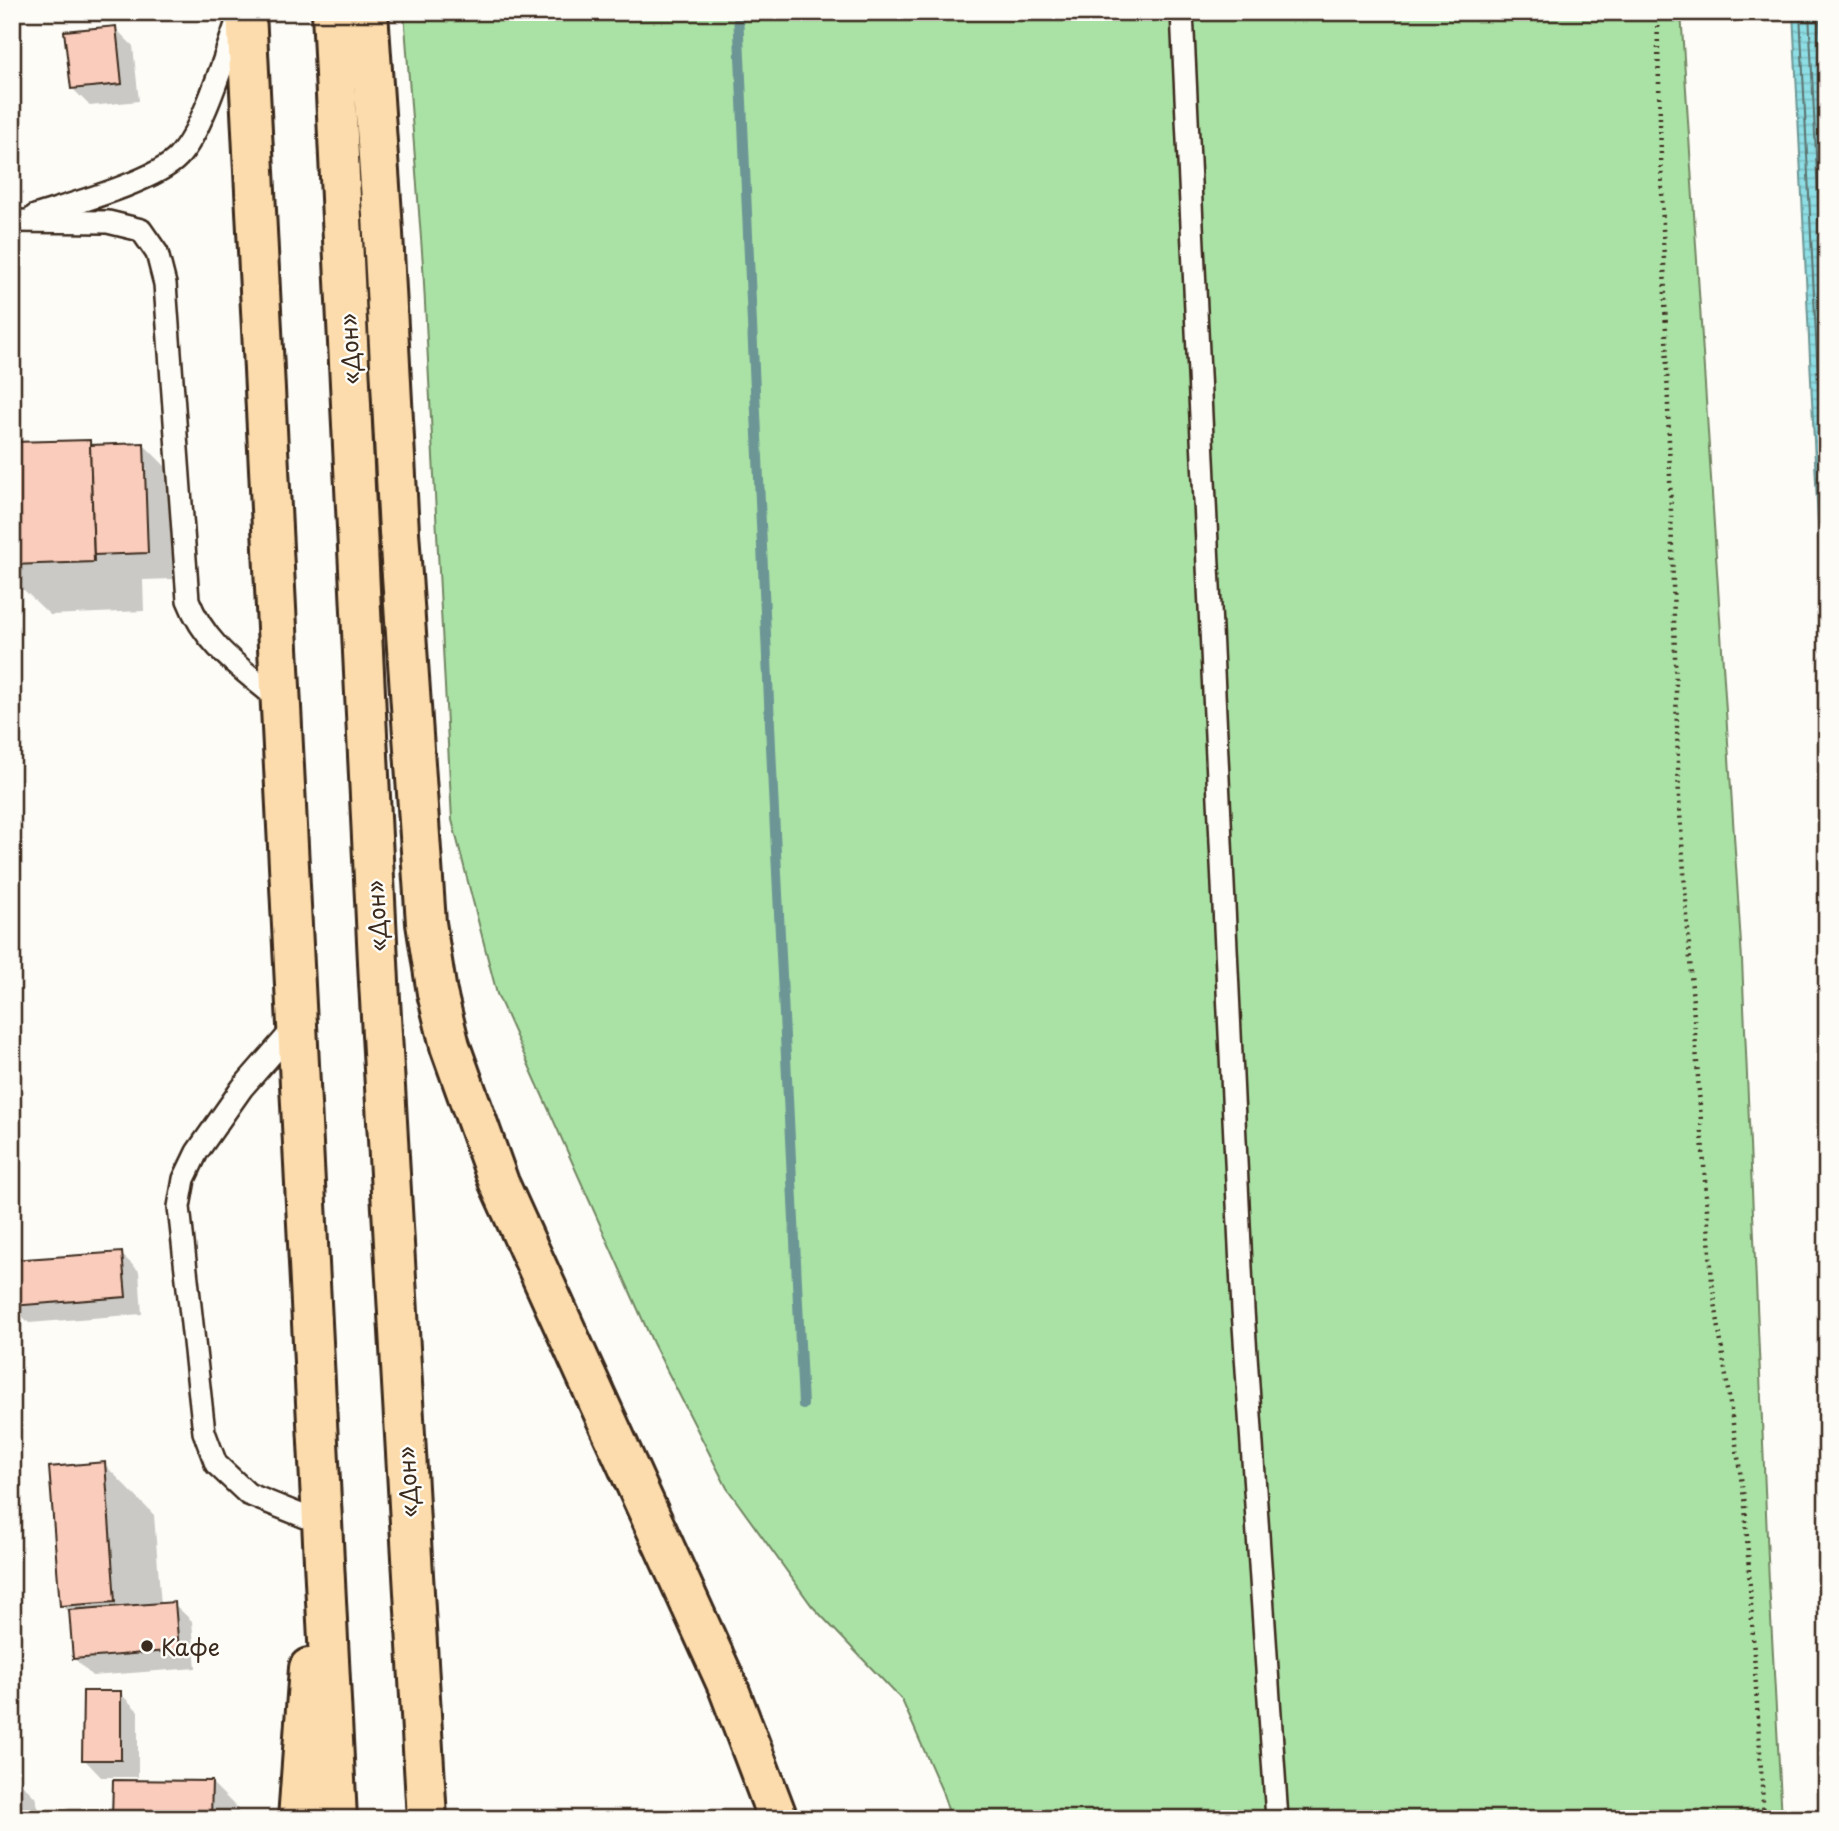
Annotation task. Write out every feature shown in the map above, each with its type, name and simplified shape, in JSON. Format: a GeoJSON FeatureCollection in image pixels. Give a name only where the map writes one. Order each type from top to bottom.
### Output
{"type":"FeatureCollection","features":[{"type":"Feature","properties":{"kind":"highway"},"geometry":{"type":"LineString","coordinates":[[244,12],[337,1819]]}},
{"type":"Feature","properties":{"kind":"highway","name":"«Дон»"},"geometry":{"type":"LineString","coordinates":[[332,12],[379,996],[427,1819]]}},
{"type":"Feature","properties":{"kind":"highway"},"geometry":{"type":"LineString","coordinates":[[368,12],[399,532],[426,923],[437,993],[463,1085],[499,1183],[729,1687],[778,1819]]}},
{"type":"Feature","properties":{"kind":"highway"},"geometry":{"type":"LineString","coordinates":[[298,1819],[313,1624],[325,1566]]}},
{"type":"Feature","properties":{"kind":"lane"},"geometry":{"type":"LineString","coordinates":[[18,221],[149,176],[178,158],[199,124],[244,12]]}},
{"type":"Feature","properties":{"kind":"lane"},"geometry":{"type":"LineString","coordinates":[[1182,12],[1243,1310],[1277,1819]]}},
{"type":"Feature","properties":{"kind":"lane"},"geometry":{"type":"LineString","coordinates":[[18,221],[108,222],[141,230],[157,253],[165,284],[188,600],[200,626],[217,648],[280,701]]}},
{"type":"Feature","properties":{"kind":"lane"},"geometry":{"type":"LineString","coordinates":[[297,1025],[242,1088],[197,1152],[184,1179],[179,1207],[204,1432],[216,1464],[248,1494],[323,1524]]}},
{"type":"Feature","properties":{"kind":"path"},"geometry":{"type":"LineString","coordinates":[[1657,12],[1679,799],[1712,1282],[1745,1505],[1764,1819]]}},
{"type":"Feature","properties":{"kind":"green space"},"geometry":{"type":"Polygon","coordinates":[[[404,12],[1681,12],[1742,960],[1782,1819],[951,1819],[942,1791],[902,1700],[812,1606],[727,1488],[653,1343],[497,994],[452,820],[423,265],[404,12]]]}},
{"type":"Feature","properties":{"kind":"water"},"geometry":{"type":"Polygon","coordinates":[[[1793,12],[1827,12],[1827,706],[1793,12]]]}},
{"type":"Feature","properties":{"kind":"building"},"geometry":{"type":"Polygon","coordinates":[[[116,26],[122,84],[71,89],[64,31],[116,26]]]}},
{"type":"Feature","properties":{"kind":"building"},"geometry":{"type":"Polygon","coordinates":[[[90,440],[94,562],[12,565],[12,442],[90,440]]]}},
{"type":"Feature","properties":{"kind":"building"},"geometry":{"type":"Polygon","coordinates":[[[144,443],[148,553],[94,555],[90,445],[144,443]]]}},
{"type":"Feature","properties":{"kind":"building"},"geometry":{"type":"Polygon","coordinates":[[[122,1252],[126,1297],[12,1306],[12,1260],[122,1252]]]}},
{"type":"Feature","properties":{"kind":"building"},"geometry":{"type":"Polygon","coordinates":[[[105,1462],[115,1602],[60,1606],[49,1467],[105,1462]]]}},
{"type":"Feature","properties":{"kind":"building"},"geometry":{"type":"Polygon","coordinates":[[[175,1602],[179,1650],[73,1659],[69,1610],[175,1602]]]}},
{"type":"Feature","properties":{"kind":"building"},"geometry":{"type":"Polygon","coordinates":[[[83,1691],[121,1691],[121,1760],[82,1760],[83,1691]]]}},
{"type":"Feature","properties":{"kind":"building"},"geometry":{"type":"Polygon","coordinates":[[[12,1780],[24,1819],[12,1819],[12,1780]]]}},
{"type":"Feature","properties":{"kind":"building"},"geometry":{"type":"Polygon","coordinates":[[[113,1780],[212,1781],[211,1819],[112,1819],[113,1780]]]}},
{"type":"Feature","properties":{"kind":"waterway"},"geometry":{"type":"LineString","coordinates":[[738,12],[803,1405]]}},
{"type":"Feature","properties":{"kind":"place","name":"Кафе"},"geometry":{"type":"Point","coordinates":[147,1646]}}]}
